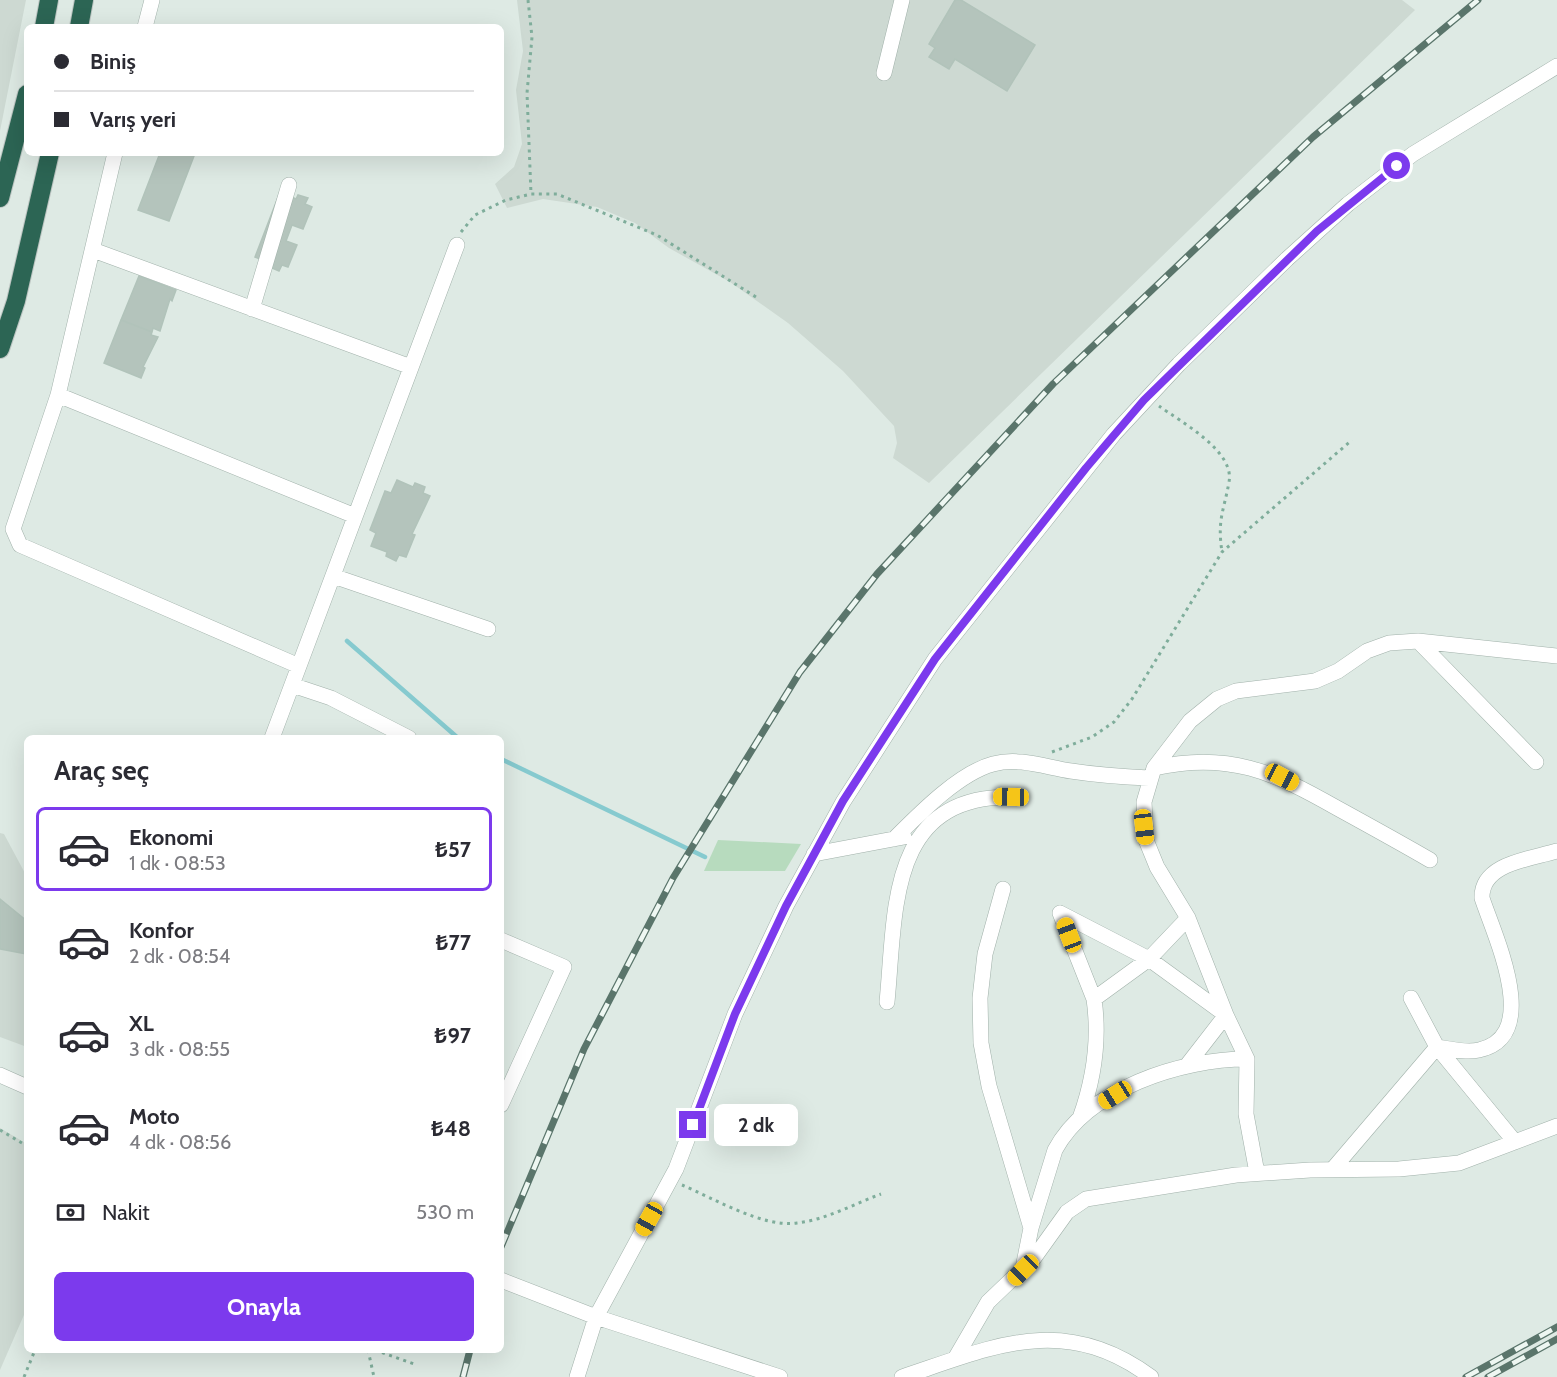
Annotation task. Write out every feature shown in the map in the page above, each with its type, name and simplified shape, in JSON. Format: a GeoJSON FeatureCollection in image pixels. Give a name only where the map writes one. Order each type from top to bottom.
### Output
{"type":"FeatureCollection","features":[{"type":"Feature","properties":{"kind":"highway"},"geometry":{"type":"LineString","coordinates":[[45,24],[49,0]]}},
{"type":"Feature","properties":{"kind":"highway"},"geometry":{"type":"LineString","coordinates":[[80,24],[84,0]]}},
{"type":"Feature","properties":{"kind":"highway"},"geometry":{"type":"LineString","coordinates":[[0,198],[24,106]]}},
{"type":"Feature","properties":{"kind":"highway"},"geometry":{"type":"LineString","coordinates":[[0,349],[16,301],[49,156]]}},
{"type":"Feature","properties":{"kind":"street"},"geometry":{"type":"LineString","coordinates":[[146,24],[152,0]]}},
{"type":"Feature","properties":{"kind":"street"},"geometry":{"type":"LineString","coordinates":[[884,74],[902,0]]}},
{"type":"Feature","properties":{"kind":"street"},"geometry":{"type":"LineString","coordinates":[[577,1377],[596,1317],[670,1180],[735,1014],[814,854],[873,751],[935,659],[1086,468],[1151,393],[1287,259],[1356,198],[1440,137],[1557,66]]}},
{"type":"Feature","properties":{"kind":"street"},"geometry":{"type":"LineString","coordinates":[[115,156],[58,395],[13,529],[20,545],[299,666]]}},
{"type":"Feature","properties":{"kind":"street"},"geometry":{"type":"LineString","coordinates":[[252,309],[289,185]]}},
{"type":"Feature","properties":{"kind":"street"},"geometry":{"type":"LineString","coordinates":[[273,735],[457,245]]}},
{"type":"Feature","properties":{"kind":"street"},"geometry":{"type":"LineString","coordinates":[[93,250],[411,367]]}},
{"type":"Feature","properties":{"kind":"street"},"geometry":{"type":"LineString","coordinates":[[58,395],[355,516]]}},
{"type":"Feature","properties":{"kind":"street"},"geometry":{"type":"LineString","coordinates":[[333,576],[488,629]]}},
{"type":"Feature","properties":{"kind":"street"},"geometry":{"type":"LineString","coordinates":[[1257,1173],[1246,1114],[1247,1059],[1226,1015],[1188,918],[1156,867],[1146,840],[1144,802],[1151,773],[1190,721],[1216,699],[1236,691],[1315,681],[1338,671],[1377,647],[1399,641],[1418,641],[1557,656]]}},
{"type":"Feature","properties":{"kind":"street"},"geometry":{"type":"LineString","coordinates":[[1418,641],[1536,762]]}},
{"type":"Feature","properties":{"kind":"street"},"geometry":{"type":"LineString","coordinates":[[292,685],[331,698],[403,735]]}},
{"type":"Feature","properties":{"kind":"street"},"geometry":{"type":"LineString","coordinates":[[894,839],[952,788],[975,771],[992,764],[1021,761],[1095,774],[1151,773],[1207,761],[1263,770],[1300,787],[1430,860]]}},
{"type":"Feature","properties":{"kind":"street"},"geometry":{"type":"LineString","coordinates":[[886,1002],[900,881],[919,834],[938,817],[966,803],[981,799],[1011,797]]}},
{"type":"Feature","properties":{"kind":"street"},"geometry":{"type":"LineString","coordinates":[[814,854],[919,834]]}},
{"type":"Feature","properties":{"kind":"street"},"geometry":{"type":"LineString","coordinates":[[1437,1047],[1477,1050],[1490,1045],[1504,1031],[1512,1013],[1513,992],[1482,898],[1482,886],[1494,870],[1557,851]]}},
{"type":"Feature","properties":{"kind":"street"},"geometry":{"type":"LineString","coordinates":[[1003,889],[985,954],[980,998],[981,1043],[989,1086],[1031,1228]]}},
{"type":"Feature","properties":{"kind":"street"},"geometry":{"type":"LineString","coordinates":[[1079,1118],[1095,1067],[1097,1033],[1094,999],[1060,913],[1149,959],[1226,1015]]}},
{"type":"Feature","properties":{"kind":"street"},"geometry":{"type":"LineString","coordinates":[[1094,999],[1149,959],[1188,918]]}},
{"type":"Feature","properties":{"kind":"street"},"geometry":{"type":"LineString","coordinates":[[504,941],[564,967],[504,1099]]}},
{"type":"Feature","properties":{"kind":"street"},"geometry":{"type":"LineString","coordinates":[[1411,998],[1437,1047],[1515,1142]]}},
{"type":"Feature","properties":{"kind":"street"},"geometry":{"type":"LineString","coordinates":[[1188,1064],[1226,1015]]}},
{"type":"Feature","properties":{"kind":"street"},"geometry":{"type":"LineString","coordinates":[[1332,1170],[1437,1047]]}},
{"type":"Feature","properties":{"kind":"street"},"geometry":{"type":"LineString","coordinates":[[1023,1270],[1031,1228],[1055,1150],[1061,1138],[1079,1118],[1142,1081],[1188,1064],[1247,1059]]}},
{"type":"Feature","properties":{"kind":"street"},"geometry":{"type":"LineString","coordinates":[[0,1075],[24,1086]]}},
{"type":"Feature","properties":{"kind":"street"},"geometry":{"type":"LineString","coordinates":[[957,1357],[988,1302],[1023,1270],[1067,1212],[1096,1195],[1257,1173],[1399,1169],[1459,1162],[1557,1126]]}},
{"type":"Feature","properties":{"kind":"street"},"geometry":{"type":"LineString","coordinates":[[504,1281],[596,1317],[780,1377]]}},
{"type":"Feature","properties":{"kind":"street"},"geometry":{"type":"LineString","coordinates":[[902,1377],[957,1357],[1012,1343],[1054,1340],[1072,1341],[1108,1352],[1151,1377]]}},
{"type":"Feature","properties":{"kind":"path"},"geometry":{"type":"LineString","coordinates":[[528,0],[532,37],[527,93],[531,194]]}},
{"type":"Feature","properties":{"kind":"path"},"geometry":{"type":"LineString","coordinates":[[457,245],[463,227],[475,215],[506,200],[531,194],[557,194],[657,235],[756,297]]}},
{"type":"Feature","properties":{"kind":"path"},"geometry":{"type":"LineString","coordinates":[[1159,406],[1219,451],[1227,463],[1230,482],[1222,502],[1220,525],[1222,552]]}},
{"type":"Feature","properties":{"kind":"path"},"geometry":{"type":"LineString","coordinates":[[1045,754],[1092,737],[1124,711],[1222,552],[1352,440]]}},
{"type":"Feature","properties":{"kind":"path"},"geometry":{"type":"LineString","coordinates":[[0,1130],[24,1144]]}},
{"type":"Feature","properties":{"kind":"path"},"geometry":{"type":"LineString","coordinates":[[670,1180],[762,1219],[785,1224],[808,1221],[881,1194]]}},
{"type":"Feature","properties":{"kind":"path"},"geometry":{"type":"LineString","coordinates":[[24,1377],[34,1353]]}},
{"type":"Feature","properties":{"kind":"path"},"geometry":{"type":"LineString","coordinates":[[369,1353],[374,1377]]}},
{"type":"Feature","properties":{"kind":"path"},"geometry":{"type":"LineString","coordinates":[[383,1353],[417,1365]]}},
{"type":"Feature","properties":{"kind":"shaded area"},"geometry":{"type":"Polygon","coordinates":[[[0,0],[26,0],[0,131],[0,0]]]}},
{"type":"Feature","properties":{"kind":"shaded area"},"geometry":{"type":"Polygon","coordinates":[[[517,0],[1402,0],[1415,10],[929,483],[893,458],[897,443],[894,426],[843,371],[788,323],[730,282],[669,248],[635,223],[597,207],[543,199],[507,208],[495,184],[514,167],[522,144],[516,90],[523,51],[517,0]]]}},
{"type":"Feature","properties":{"kind":"shaded area"},"geometry":{"type":"Polygon","coordinates":[[[0,833],[4,834],[24,871],[24,1046],[0,1037],[0,833]]]}},
{"type":"Feature","properties":{"kind":"shaded area"},"geometry":{"type":"Polygon","coordinates":[[[0,1128],[24,1142],[24,1315],[0,1370],[0,1128]]]}},
{"type":"Feature","properties":{"kind":"green space"},"geometry":{"type":"Polygon","coordinates":[[[718,840],[801,844],[785,871],[704,871],[718,840]]]}},
{"type":"Feature","properties":{"kind":"building"},"geometry":{"type":"Polygon","coordinates":[[[955,0],[961,0],[1035,45],[1007,91],[955,59],[949,69],[929,57],[935,48],[929,44],[955,0]]]}},
{"type":"Feature","properties":{"kind":"building"},"geometry":{"type":"Polygon","coordinates":[[[159,156],[194,156],[169,221],[138,210],[159,156]]]}},
{"type":"Feature","properties":{"kind":"building"},"geometry":{"type":"Polygon","coordinates":[[[280,192],[296,199],[298,195],[308,198],[305,204],[312,207],[303,229],[292,225],[286,241],[297,245],[288,267],[282,265],[279,271],[270,267],[271,263],[255,257],[280,192]]]}},
{"type":"Feature","properties":{"kind":"building"},"geometry":{"type":"Polygon","coordinates":[[[139,276],[176,290],[172,301],[170,299],[160,331],[153,328],[152,332],[121,320],[139,276]]]}},
{"type":"Feature","properties":{"kind":"building"},"geometry":{"type":"Polygon","coordinates":[[[121,320],[152,332],[151,335],[158,337],[143,367],[145,368],[141,378],[104,363],[121,320]]]}},
{"type":"Feature","properties":{"kind":"building"},"geometry":{"type":"Polygon","coordinates":[[[397,480],[413,487],[415,483],[425,487],[423,493],[430,496],[412,534],[415,535],[406,557],[399,555],[396,561],[386,556],[387,552],[371,546],[376,533],[370,530],[385,491],[391,493],[397,480]]]}},
{"type":"Feature","properties":{"kind":"building"},"geometry":{"type":"Polygon","coordinates":[[[0,899],[24,919],[24,953],[0,949],[0,899]]]}},
{"type":"Feature","properties":{"kind":"waterway"},"geometry":{"type":"LineString","coordinates":[[347,641],[455,735]]}},
{"type":"Feature","properties":{"kind":"waterway"},"geometry":{"type":"LineString","coordinates":[[504,760],[705,857]]}},
{"type":"Feature","properties":{"kind":"railway"},"geometry":{"type":"LineString","coordinates":[[504,1240],[584,1049],[673,878],[800,672],[877,574],[1053,384],[1313,137],[1478,0]]}},
{"type":"Feature","properties":{"kind":"railway"},"geometry":{"type":"LineString","coordinates":[[1466,1377],[1557,1327]]}},
{"type":"Feature","properties":{"kind":"railway"},"geometry":{"type":"LineString","coordinates":[[1488,1377],[1557,1339]]}},
{"type":"Feature","properties":{"kind":"railway"},"geometry":{"type":"LineString","coordinates":[[463,1377],[469,1353]]}},
{"type":"Feature","properties":{"kind":"route"},"geometry":{"type":"LineString","coordinates":[[693,1125],[735,1014],[786,906],[873,751],[935,659],[1058,502],[1144,400],[1317,231],[1397,166]]}}]}
